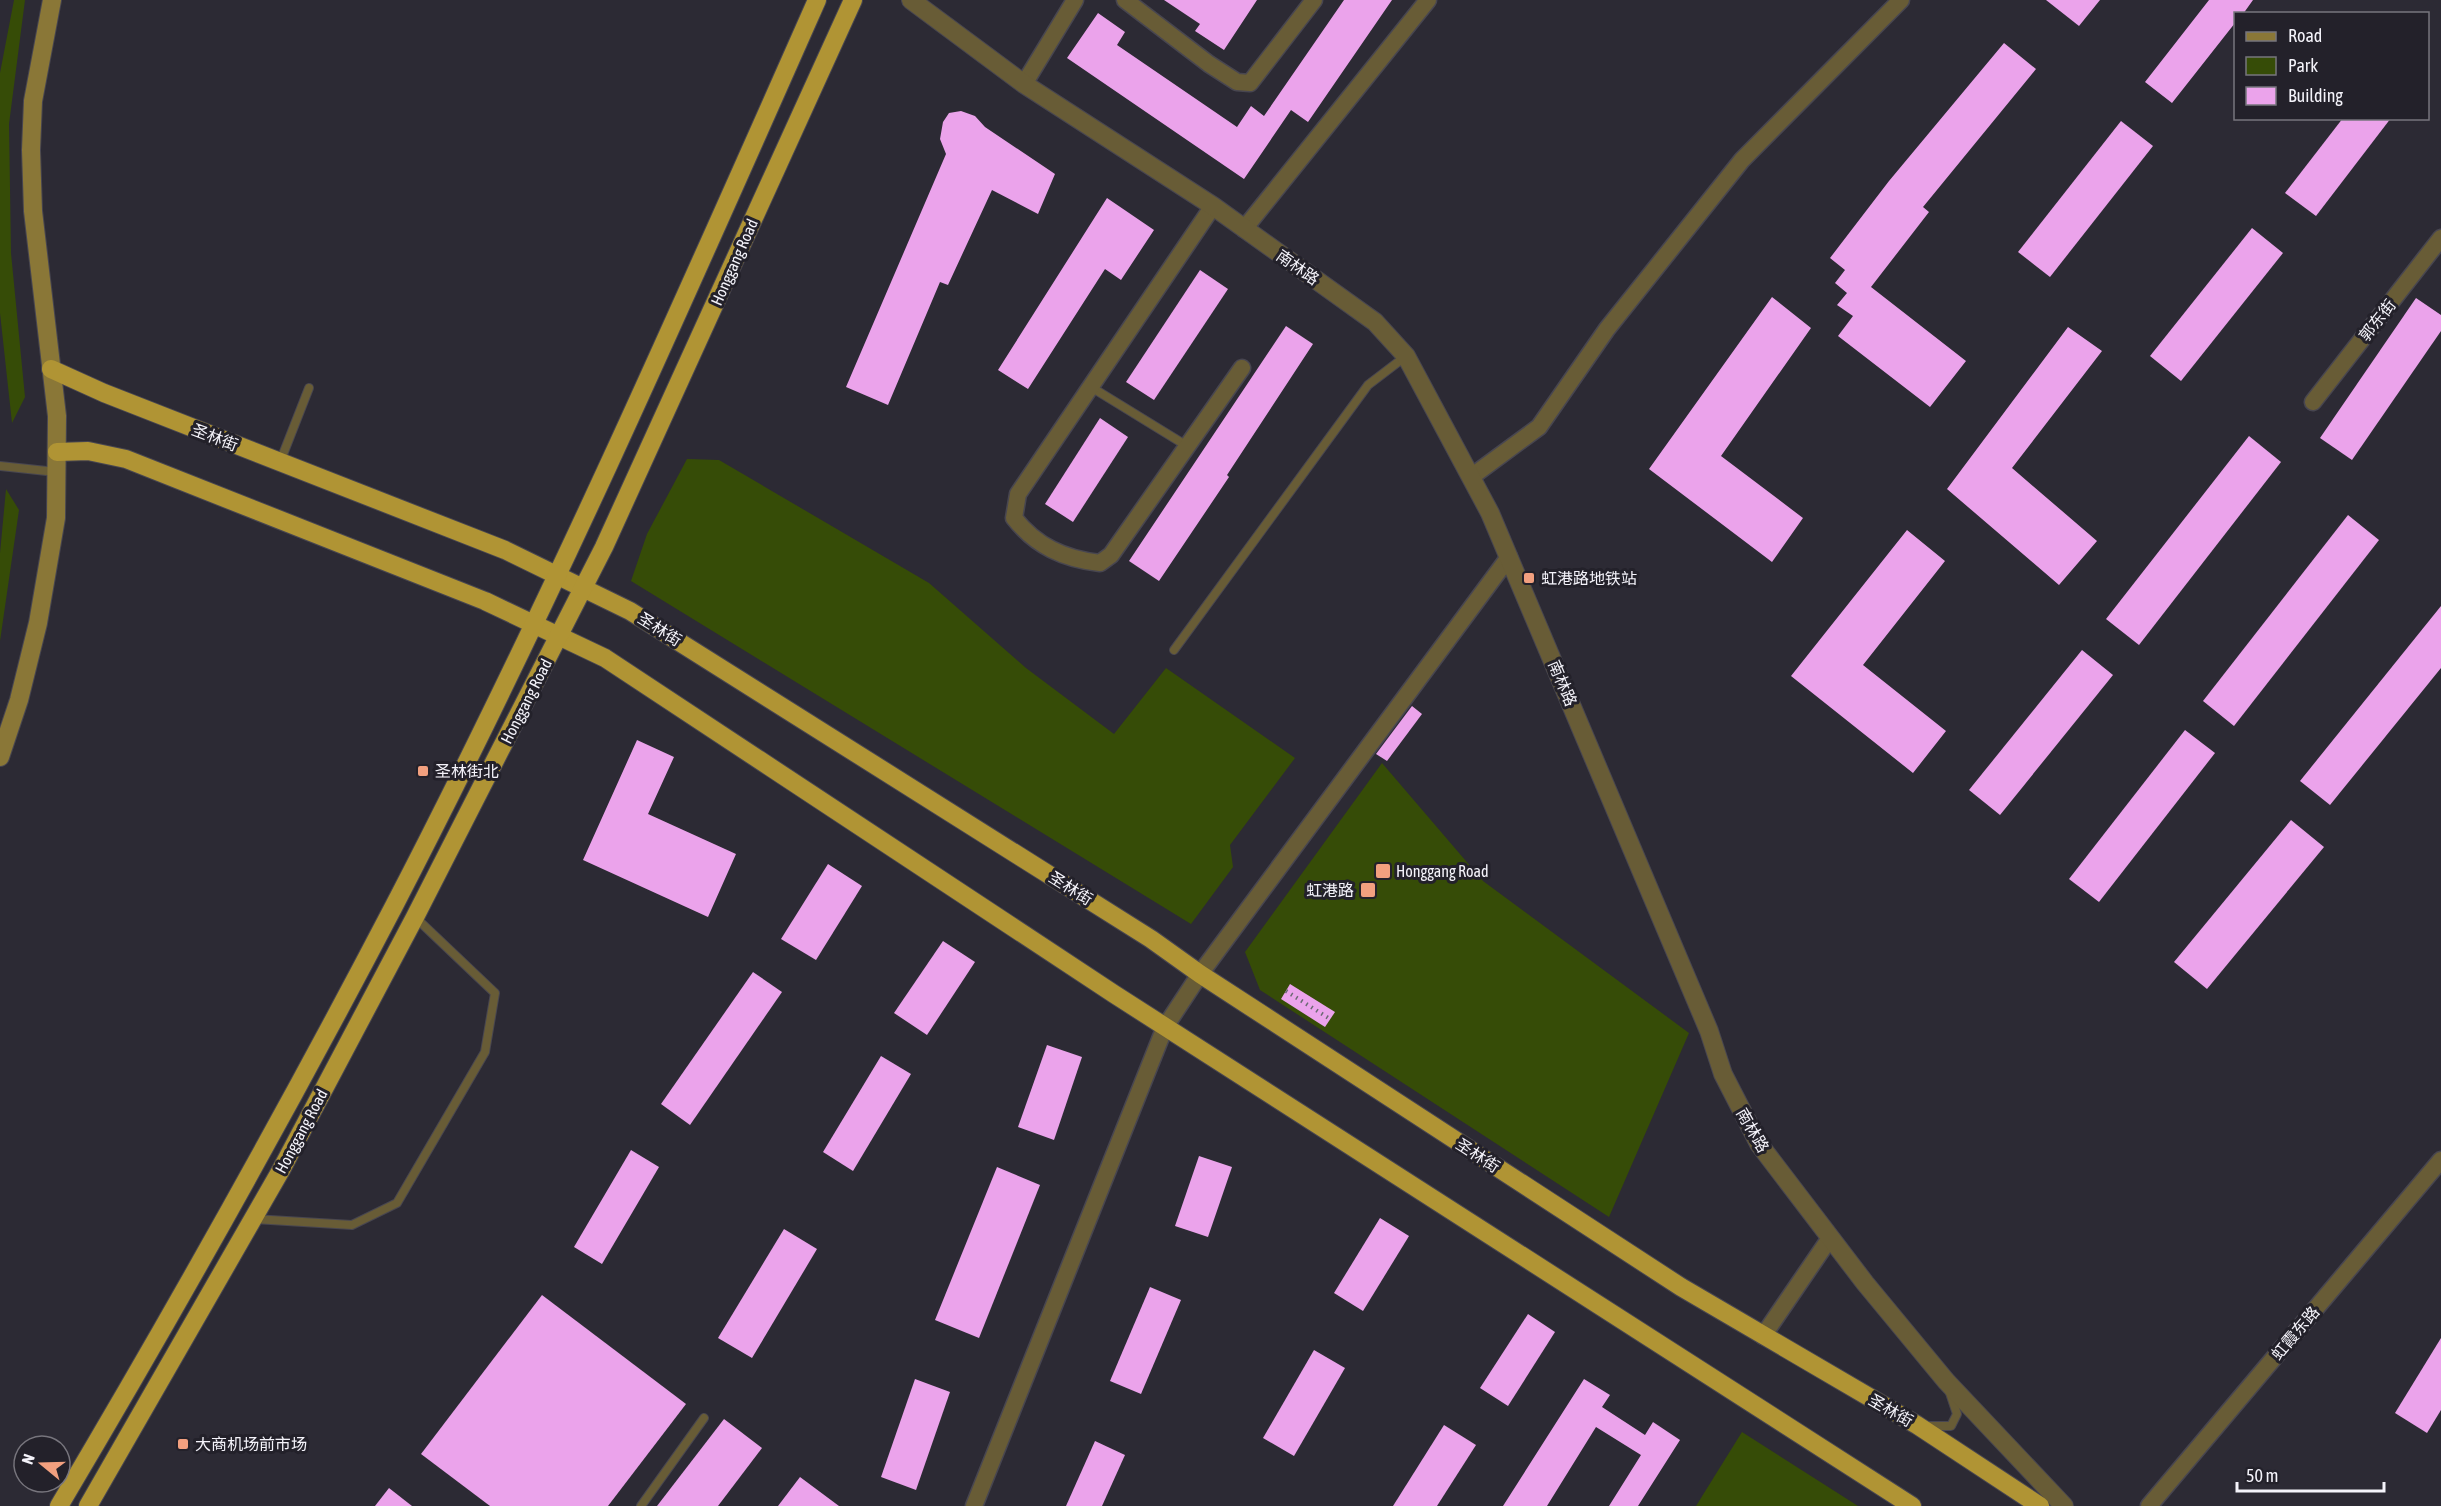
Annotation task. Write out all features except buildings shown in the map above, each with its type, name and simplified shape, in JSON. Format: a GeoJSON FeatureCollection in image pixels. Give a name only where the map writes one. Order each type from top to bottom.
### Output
{"type":"FeatureCollection","features":[{"type":"Feature","properties":{"kind":"highway","name":"Honggang Road"},"geometry":{"type":"LineString","coordinates":[[59,1506],[267,1144],[395,903],[556,575],[817,0]]}},
{"type":"Feature","properties":{"kind":"highway","name":"Honggang Road"},"geometry":{"type":"LineString","coordinates":[[88,1506],[253,1218],[415,917],[614,528],[853,0]]}},
{"type":"Feature","properties":{"kind":"highway","name":"圣林街"},"geometry":{"type":"LineString","coordinates":[[51,369],[104,393],[505,550],[630,611],[1141,932],[1200,974],[1681,1287],[1917,1425],[2040,1506]]}},
{"type":"Feature","properties":{"kind":"highway"},"geometry":{"type":"LineString","coordinates":[[57,452],[88,451],[126,459],[485,601],[604,658],[1165,1027],[1912,1506]]}},
{"type":"Feature","properties":{"kind":"main road"},"geometry":{"type":"LineString","coordinates":[[0,758],[19,700],[38,623],[56,518],[57,416],[33,211],[31,150],[33,101],[52,0]]}},
{"type":"Feature","properties":{"kind":"street","name":"南林路"},"geometry":{"type":"LineString","coordinates":[[911,0],[1024,84],[1213,206],[1376,322],[1407,356],[1471,477],[1509,557],[1709,1031],[1723,1074],[1759,1144],[1830,1238],[1946,1381],[2064,1506]]}},
{"type":"Feature","properties":{"kind":"street"},"geometry":{"type":"LineString","coordinates":[[1024,84],[1075,0]]}},
{"type":"Feature","properties":{"kind":"street"},"geometry":{"type":"LineString","coordinates":[[1125,0],[1209,64],[1237,82],[1250,83],[1314,0]]}},
{"type":"Feature","properties":{"kind":"street"},"geometry":{"type":"LineString","coordinates":[[1244,228],[1428,0]]}},
{"type":"Feature","properties":{"kind":"street"},"geometry":{"type":"LineString","coordinates":[[1471,477],[1539,428],[1607,329],[1742,160],[1901,0]]}},
{"type":"Feature","properties":{"kind":"street"},"geometry":{"type":"LineString","coordinates":[[1213,206],[1018,494],[1014,518],[1028,537],[1050,550],[1082,561],[1100,563],[1112,555],[1242,368]]}},
{"type":"Feature","properties":{"kind":"street","name":"郭东街"},"geometry":{"type":"LineString","coordinates":[[2313,402],[2441,238]]}},
{"type":"Feature","properties":{"kind":"street"},"geometry":{"type":"LineString","coordinates":[[974,1506],[1165,1027],[1200,974],[1509,557]]}},
{"type":"Feature","properties":{"kind":"street","name":"虹霞东路"},"geometry":{"type":"LineString","coordinates":[[2149,1506],[2441,1161]]}},
{"type":"Feature","properties":{"kind":"street"},"geometry":{"type":"LineString","coordinates":[[1763,1336],[1830,1238]]}},
{"type":"Feature","properties":{"kind":"lane"},"geometry":{"type":"LineString","coordinates":[[1174,650],[1368,385],[1407,356]]}},
{"type":"Feature","properties":{"kind":"lane"},"geometry":{"type":"LineString","coordinates":[[1090,387],[1187,447]]}},
{"type":"Feature","properties":{"kind":"lane"},"geometry":{"type":"LineString","coordinates":[[280,462],[309,388]]}},
{"type":"Feature","properties":{"kind":"lane"},"geometry":{"type":"LineString","coordinates":[[0,466],[56,472]]}},
{"type":"Feature","properties":{"kind":"lane"},"geometry":{"type":"LineString","coordinates":[[253,1218],[352,1225],[397,1203],[485,1052],[495,993],[415,917]]}},
{"type":"Feature","properties":{"kind":"lane"},"geometry":{"type":"LineString","coordinates":[[1917,1425],[1951,1426],[1957,1413],[1946,1381]]}},
{"type":"Feature","properties":{"kind":"lane"},"geometry":{"type":"LineString","coordinates":[[640,1506],[704,1418]]}},
{"type":"Feature","properties":{"kind":"path"},"geometry":{"type":"LineString","coordinates":[[1286,991],[1330,1020]]}},
{"type":"Feature","properties":{"kind":"green space"},"geometry":{"type":"Polygon","coordinates":[[[14,0],[25,0],[9,124],[11,253],[25,397],[12,423],[0,313],[0,73],[14,0]]]}},
{"type":"Feature","properties":{"kind":"green space"},"geometry":{"type":"Polygon","coordinates":[[[687,459],[719,460],[929,583],[1026,668],[1114,734],[1166,668],[1295,758],[1230,845],[1233,867],[1191,924],[631,581],[647,534],[687,459]]]}},
{"type":"Feature","properties":{"kind":"green space"},"geometry":{"type":"Polygon","coordinates":[[[6,489],[19,510],[0,641],[0,553],[6,489]]]}},
{"type":"Feature","properties":{"kind":"green space"},"geometry":{"type":"Polygon","coordinates":[[[1382,763],[1483,881],[1689,1033],[1609,1217],[1260,990],[1245,952],[1382,763]]]}},
{"type":"Feature","properties":{"kind":"green space"},"geometry":{"type":"Polygon","coordinates":[[[1742,1432],[1858,1506],[1696,1506],[1742,1432]]]}},
{"type":"Feature","properties":{"kind":"place","name":"虹港路地铁站"},"geometry":{"type":"Point","coordinates":[1529,578]}},
{"type":"Feature","properties":{"kind":"place","name":"圣林街北"},"geometry":{"type":"Point","coordinates":[423,771]}},
{"type":"Feature","properties":{"kind":"place","name":"Honggang Road"},"geometry":{"type":"Point","coordinates":[1383,871]}},
{"type":"Feature","properties":{"kind":"place","name":"虹港路"},"geometry":{"type":"Point","coordinates":[1368,890]}},
{"type":"Feature","properties":{"kind":"place","name":"大商机场前市场"},"geometry":{"type":"Point","coordinates":[183,1444]}}]}
